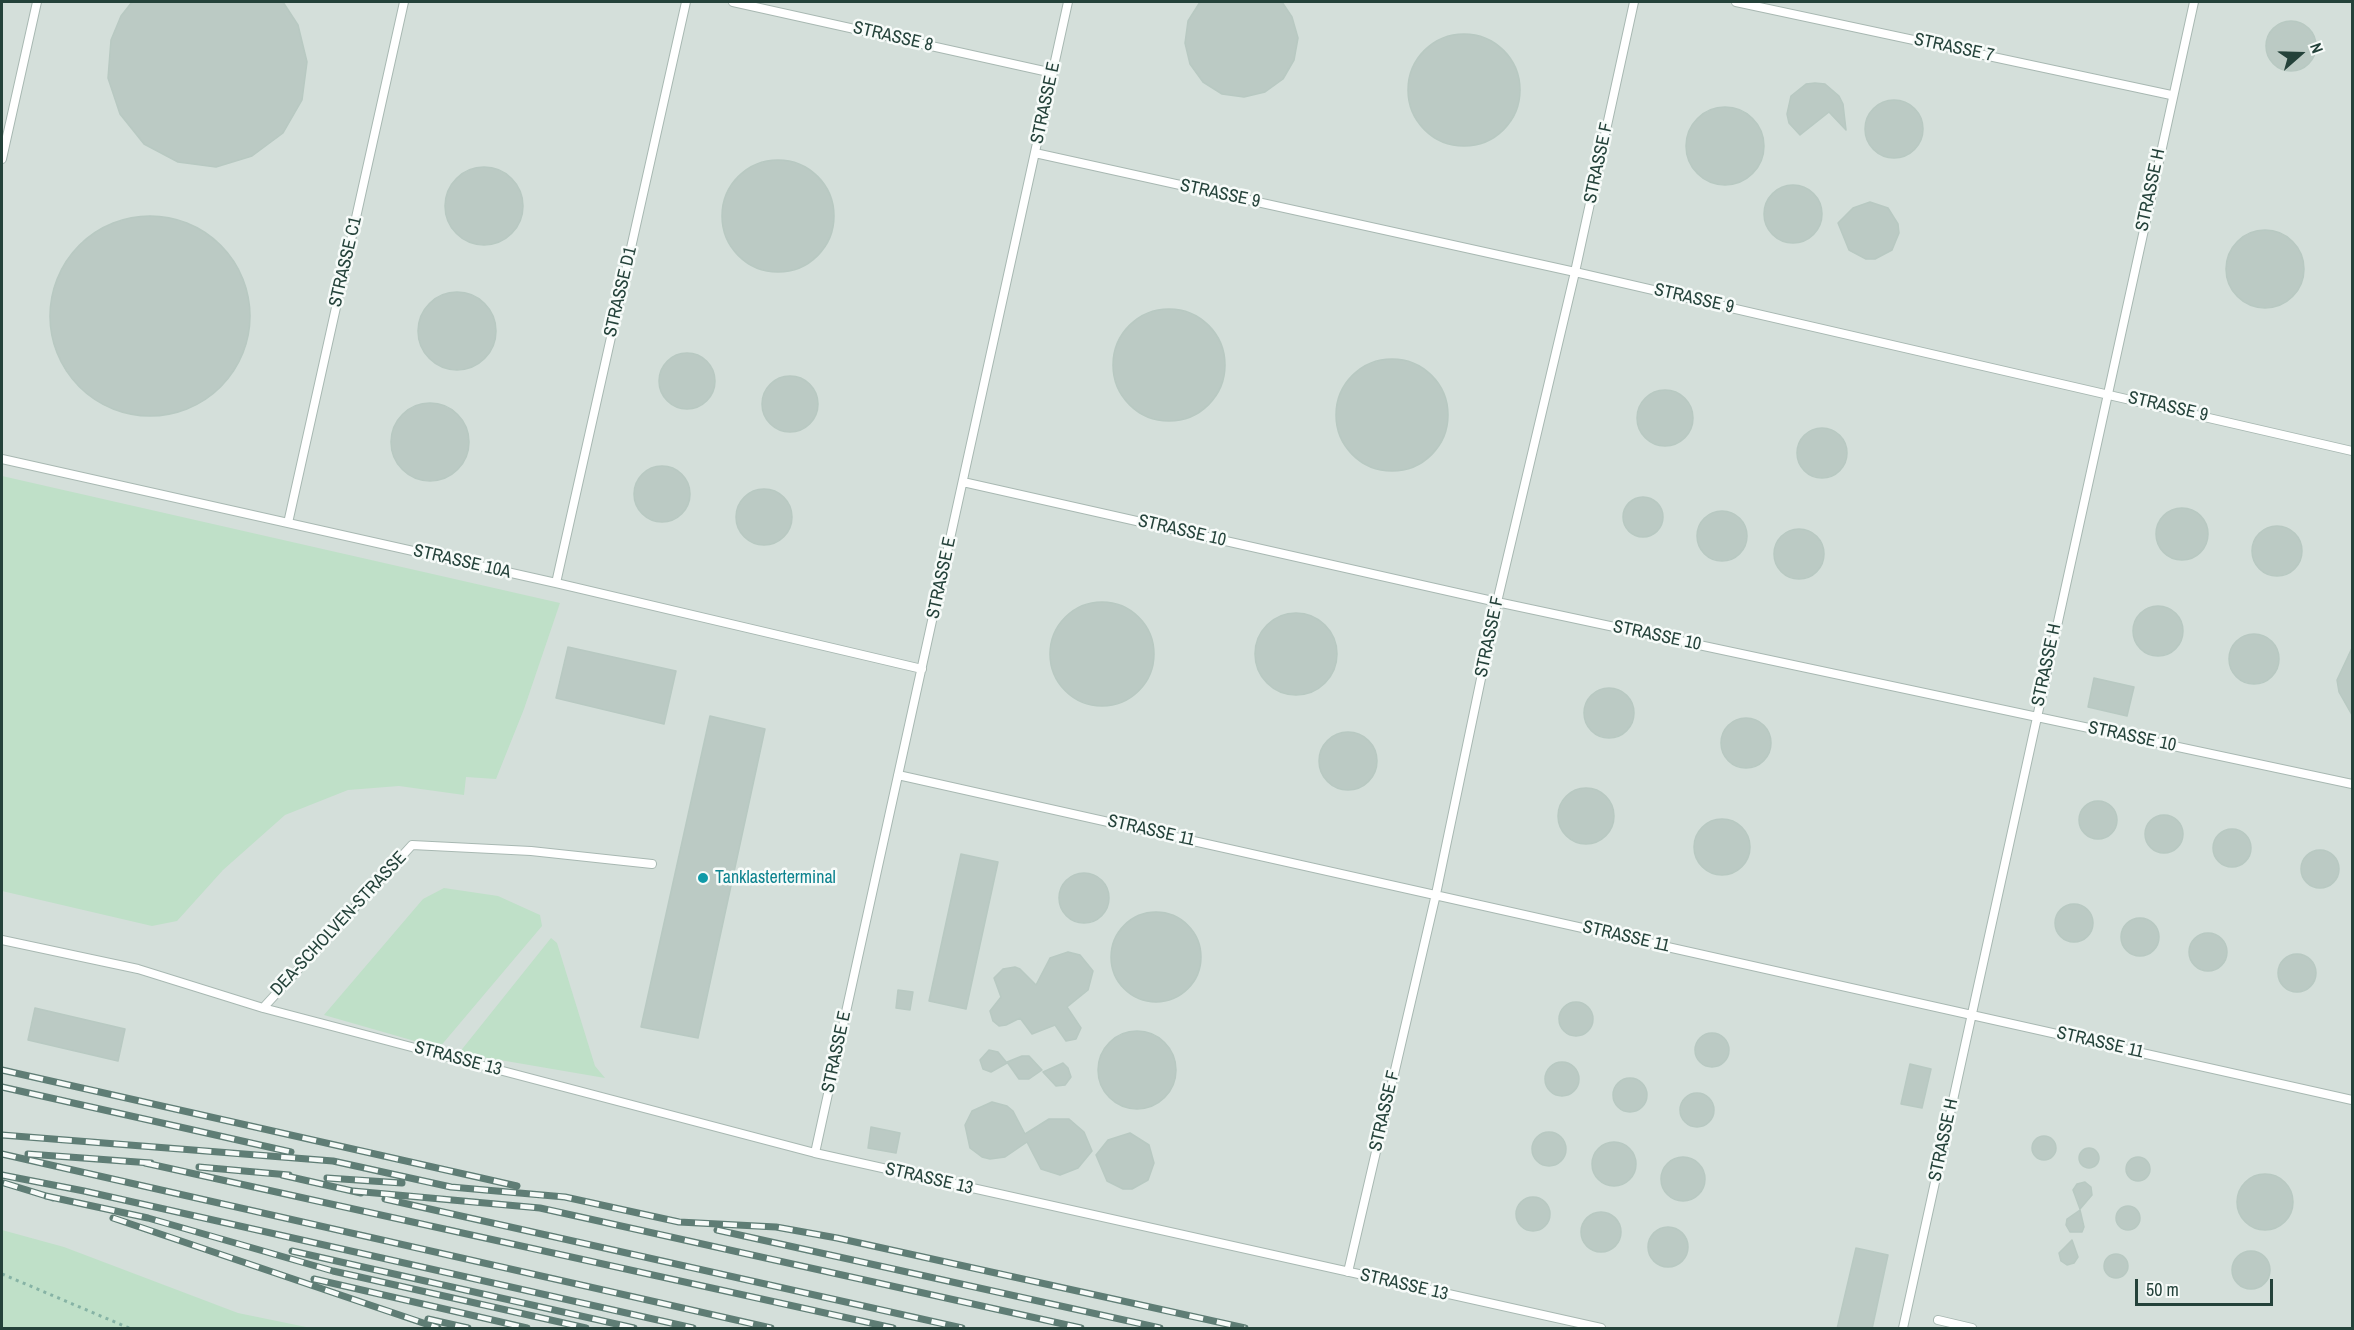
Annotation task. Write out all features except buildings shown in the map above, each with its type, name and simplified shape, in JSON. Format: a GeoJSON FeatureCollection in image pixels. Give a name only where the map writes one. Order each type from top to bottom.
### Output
{"type":"FeatureCollection","features":[{"type":"Feature","properties":{"kind":"lane"},"geometry":{"type":"LineString","coordinates":[[2,159],[37,2]]}},
{"type":"Feature","properties":{"kind":"lane","name":"STRASSE C1"},"geometry":{"type":"LineString","coordinates":[[288,523],[404,2]]}},
{"type":"Feature","properties":{"kind":"lane","name":"STRASSE D1"},"geometry":{"type":"LineString","coordinates":[[556,583],[686,2]]}},
{"type":"Feature","properties":{"kind":"lane","name":"STRASSE 8"},"geometry":{"type":"LineString","coordinates":[[733,2],[1053,73]]}},
{"type":"Feature","properties":{"kind":"lane","name":"STRASSE E"},"geometry":{"type":"LineString","coordinates":[[815,1153],[1068,2]]}},
{"type":"Feature","properties":{"kind":"lane","name":"STRASSE F"},"geometry":{"type":"LineString","coordinates":[[1348,1272],[1436,894],[1497,602],[1575,272],[1634,2]]}},
{"type":"Feature","properties":{"kind":"lane","name":"STRASSE 7"},"geometry":{"type":"LineString","coordinates":[[1736,2],[2171,95]]}},
{"type":"Feature","properties":{"kind":"lane","name":"STRASSE H"},"geometry":{"type":"LineString","coordinates":[[1903,1329],[2171,95],[2194,2]]}},
{"type":"Feature","properties":{"kind":"lane","name":"STRASSE 9"},"geometry":{"type":"LineString","coordinates":[[1035,153],[1575,272],[2352,451]]}},
{"type":"Feature","properties":{"kind":"lane","name":"STRASSE 10A"},"geometry":{"type":"LineString","coordinates":[[2,459],[556,583],[921,669]]}},
{"type":"Feature","properties":{"kind":"lane","name":"STRASSE 10"},"geometry":{"type":"LineString","coordinates":[[963,482],[1497,602],[2352,784]]}},
{"type":"Feature","properties":{"kind":"lane","name":"STRASSE 11"},"geometry":{"type":"LineString","coordinates":[[898,775],[2352,1100]]}},
{"type":"Feature","properties":{"kind":"lane","name":"DEA-SCHOLVEN-STRASSE"},"geometry":{"type":"LineString","coordinates":[[2,940],[138,969],[263,1008],[412,845],[531,851],[652,864]]}},
{"type":"Feature","properties":{"kind":"lane","name":"STRASSE 13"},"geometry":{"type":"LineString","coordinates":[[263,1008],[815,1153],[1601,1329]]}},
{"type":"Feature","properties":{"kind":"lane"},"geometry":{"type":"LineString","coordinates":[[1938,1320],[1972,1329]]}},
{"type":"Feature","properties":{"kind":"path"},"geometry":{"type":"LineString","coordinates":[[2,1274],[129,1329]]}},
{"type":"Feature","properties":{"kind":"shaded area"},"geometry":{"type":"Polygon","coordinates":[[[2,2],[2352,2],[2352,1328],[2,1328],[2,2]]]}},
{"type":"Feature","properties":{"kind":"green space"},"geometry":{"type":"Polygon","coordinates":[[[2,476],[560,603],[524,709],[496,779],[466,777],[464,795],[399,786],[348,790],[285,815],[223,870],[177,921],[152,926],[2,891],[2,476]]]}},
{"type":"Feature","properties":{"kind":"green space"},"geometry":{"type":"Polygon","coordinates":[[[444,888],[498,896],[540,915],[542,926],[439,1048],[324,1015],[423,899],[444,888]]]}},
{"type":"Feature","properties":{"kind":"green space"},"geometry":{"type":"Polygon","coordinates":[[[551,938],[557,943],[595,1066],[605,1078],[459,1053],[551,938]]]}},
{"type":"Feature","properties":{"kind":"green space"},"geometry":{"type":"Polygon","coordinates":[[[2,1230],[64,1247],[238,1313],[311,1328],[2,1328],[2,1230]]]}},
{"type":"Feature","properties":{"kind":"railway"},"geometry":{"type":"LineString","coordinates":[[2,1070],[517,1186]]}},
{"type":"Feature","properties":{"kind":"railway"},"geometry":{"type":"LineString","coordinates":[[2,1087],[291,1152]]}},
{"type":"Feature","properties":{"kind":"railway"},"geometry":{"type":"LineString","coordinates":[[2,1135],[333,1161],[451,1187],[565,1197],[679,1222],[776,1227],[837,1238],[1245,1328]]}},
{"type":"Feature","properties":{"kind":"railway"},"geometry":{"type":"LineString","coordinates":[[2,1154],[771,1328]]}},
{"type":"Feature","properties":{"kind":"railway"},"geometry":{"type":"LineString","coordinates":[[28,1154],[151,1163]]}},
{"type":"Feature","properties":{"kind":"railway"},"geometry":{"type":"LineString","coordinates":[[145,1163],[893,1328]]}},
{"type":"Feature","properties":{"kind":"railway"},"geometry":{"type":"LineString","coordinates":[[199,1167],[289,1175]]}},
{"type":"Feature","properties":{"kind":"railway"},"geometry":{"type":"LineString","coordinates":[[2,1175],[84,1191],[693,1328]]}},
{"type":"Feature","properties":{"kind":"railway"},"geometry":{"type":"LineString","coordinates":[[282,1175],[361,1193]]}},
{"type":"Feature","properties":{"kind":"railway"},"geometry":{"type":"LineString","coordinates":[[327,1178],[402,1183]]}},
{"type":"Feature","properties":{"kind":"railway"},"geometry":{"type":"LineString","coordinates":[[4,1183],[53,1198]]}},
{"type":"Feature","properties":{"kind":"railway"},"geometry":{"type":"LineString","coordinates":[[353,1191],[540,1208],[1081,1328]]}},
{"type":"Feature","properties":{"kind":"railway"},"geometry":{"type":"LineString","coordinates":[[46,1196],[148,1218],[333,1271],[586,1328]]}},
{"type":"Feature","properties":{"kind":"railway"},"geometry":{"type":"LineString","coordinates":[[385,1199],[962,1328]]}},
{"type":"Feature","properties":{"kind":"railway"},"geometry":{"type":"LineString","coordinates":[[113,1218],[438,1328]]}},
{"type":"Feature","properties":{"kind":"railway"},"geometry":{"type":"LineString","coordinates":[[717,1230],[1160,1328]]}},
{"type":"Feature","properties":{"kind":"railway"},"geometry":{"type":"LineString","coordinates":[[292,1251],[634,1328]]}},
{"type":"Feature","properties":{"kind":"railway"},"geometry":{"type":"LineString","coordinates":[[314,1279],[527,1328]]}},
{"type":"Feature","properties":{"kind":"railway"},"geometry":{"type":"LineString","coordinates":[[428,1319],[468,1328]]}},
{"type":"Feature","properties":{"kind":"place","name":"Tanklasterterminal"},"geometry":{"type":"Point","coordinates":[703,878]}}]}
